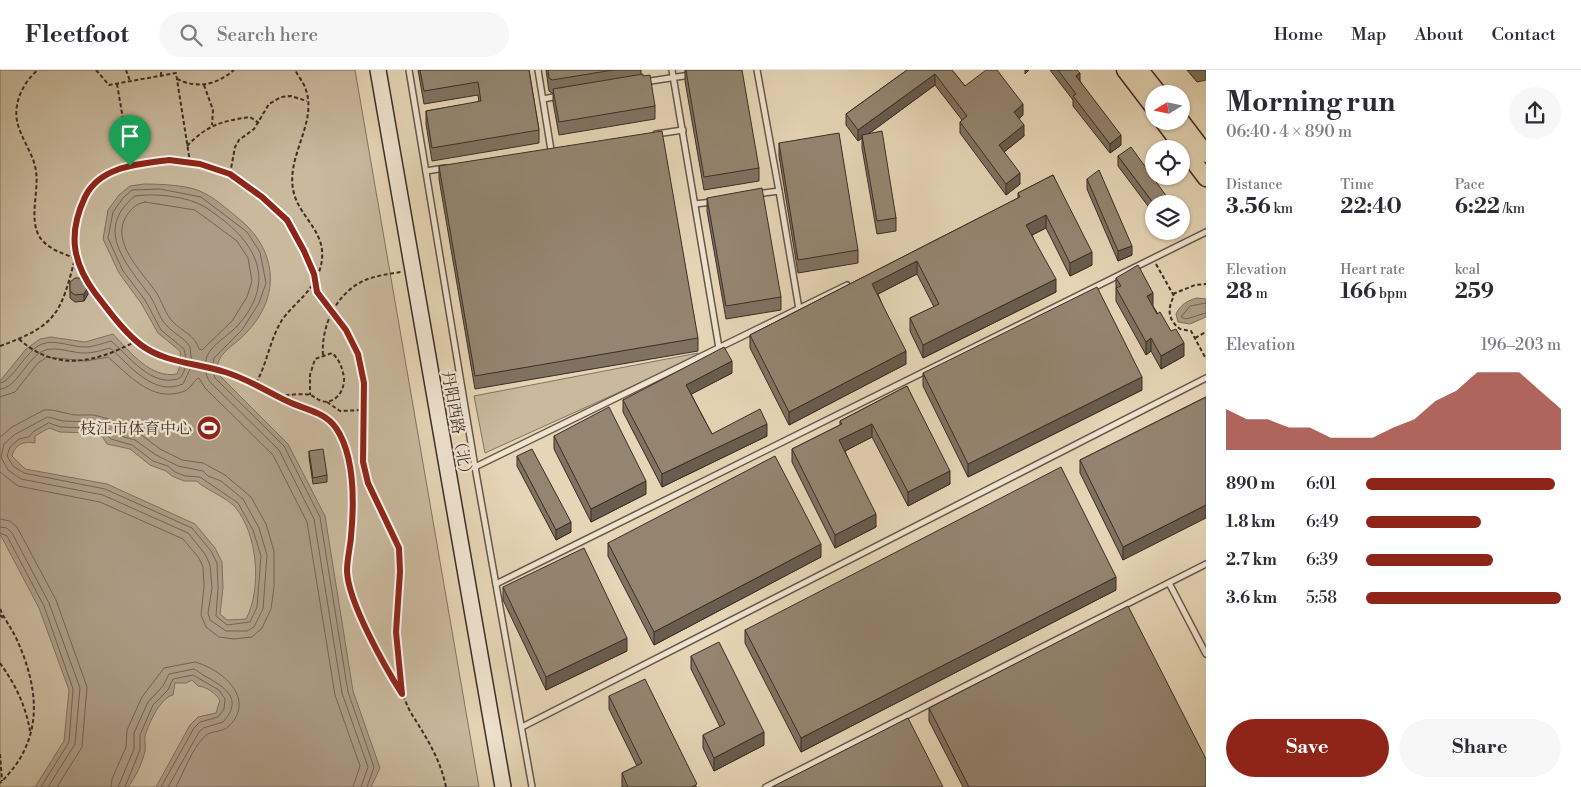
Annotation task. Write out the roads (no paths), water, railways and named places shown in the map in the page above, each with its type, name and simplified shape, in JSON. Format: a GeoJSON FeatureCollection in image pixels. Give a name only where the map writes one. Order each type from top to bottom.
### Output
{"type":"FeatureCollection","features":[{"type":"Feature","properties":{"kind":"main road"},"geometry":{"type":"LineString","coordinates":[[1125,70],[1145,96]]}},
{"type":"Feature","properties":{"kind":"main road"},"geometry":{"type":"LineString","coordinates":[[1140,70],[1152,85]]}},
{"type":"Feature","properties":{"kind":"main road"},"geometry":{"type":"LineString","coordinates":[[1171,130],[1206,178]]}},
{"type":"Feature","properties":{"kind":"main road"},"geometry":{"type":"LineString","coordinates":[[1187,130],[1206,154]]}},
{"type":"Feature","properties":{"kind":"street","name":"丹阳西路（北）"},"geometry":{"type":"LineString","coordinates":[[378,70],[503,787]]}},
{"type":"Feature","properties":{"kind":"lane"},"geometry":{"type":"LineString","coordinates":[[409,70],[475,468],[532,787]]}},
{"type":"Feature","properties":{"kind":"lane"},"geometry":{"type":"LineString","coordinates":[[538,70],[551,150]]}},
{"type":"Feature","properties":{"kind":"lane"},"geometry":{"type":"LineString","coordinates":[[672,70],[675,77],[719,348]]}},
{"type":"Feature","properties":{"kind":"lane"},"geometry":{"type":"LineString","coordinates":[[757,70],[799,308]]}},
{"type":"Feature","properties":{"kind":"lane"},"geometry":{"type":"LineString","coordinates":[[637,83],[700,73]]}},
{"type":"Feature","properties":{"kind":"lane"},"geometry":{"type":"LineString","coordinates":[[543,99],[562,96]]}},
{"type":"Feature","properties":{"kind":"lane"},"geometry":{"type":"LineString","coordinates":[[645,136],[683,130]]}},
{"type":"Feature","properties":{"kind":"lane"},"geometry":{"type":"LineString","coordinates":[[542,152],[561,149]]}},
{"type":"Feature","properties":{"kind":"lane"},"geometry":{"type":"LineString","coordinates":[[426,171],[455,166]]}},
{"type":"Feature","properties":{"kind":"lane"},"geometry":{"type":"LineString","coordinates":[[751,195],[779,191]]}},
{"type":"Feature","properties":{"kind":"lane"},"geometry":{"type":"LineString","coordinates":[[695,204],[723,200]]}},
{"type":"Feature","properties":{"kind":"lane"},"geometry":{"type":"LineString","coordinates":[[496,584],[1206,232]]}},
{"type":"Feature","properties":{"kind":"lane"},"geometry":{"type":"LineString","coordinates":[[475,468],[853,282]]}},
{"type":"Feature","properties":{"kind":"lane"},"geometry":{"type":"LineString","coordinates":[[522,727],[1206,378]]}},
{"type":"Feature","properties":{"kind":"lane"},"geometry":{"type":"LineString","coordinates":[[766,787],[1206,564]]}},
{"type":"Feature","properties":{"kind":"lane"},"geometry":{"type":"LineString","coordinates":[[1170,583],[1206,654]]}},
{"type":"Feature","properties":{"kind":"water"},"geometry":{"type":"Polygon","coordinates":[[[144,184],[175,185],[204,193],[221,204],[251,230],[261,244],[267,258],[270,273],[270,289],[265,304],[258,319],[222,356],[217,367],[218,374],[288,444],[325,516],[353,691],[380,768],[371,787],[156,787],[190,725],[198,717],[216,713],[220,700],[216,695],[198,686],[192,680],[186,683],[175,683],[173,695],[168,697],[159,706],[145,736],[145,749],[142,761],[128,787],[35,787],[64,741],[69,690],[39,608],[0,534],[0,381],[26,349],[40,339],[51,337],[85,342],[113,334],[134,356],[150,368],[167,374],[177,374],[181,363],[180,351],[158,333],[141,303],[119,273],[103,239],[108,210],[119,195],[130,186],[144,184]],[[49,428],[35,436],[35,443],[27,442],[20,444],[12,456],[25,469],[107,484],[195,524],[215,548],[222,562],[223,588],[220,614],[227,620],[246,619],[254,593],[255,562],[249,532],[243,518],[235,507],[197,481],[184,481],[172,476],[166,471],[150,465],[130,449],[107,444],[102,436],[91,433],[60,432],[49,428]]]}},
{"type":"Feature","properties":{"kind":"water"},"geometry":{"type":"Polygon","coordinates":[[[1197,298],[1206,299],[1206,317],[1190,324],[1178,322],[1176,314],[1180,308],[1187,302],[1197,298]]]}},
{"type":"Feature","properties":{"kind":"place","name":"枝江市体育中心"},"geometry":{"type":"Point","coordinates":[209,428]}}]}
